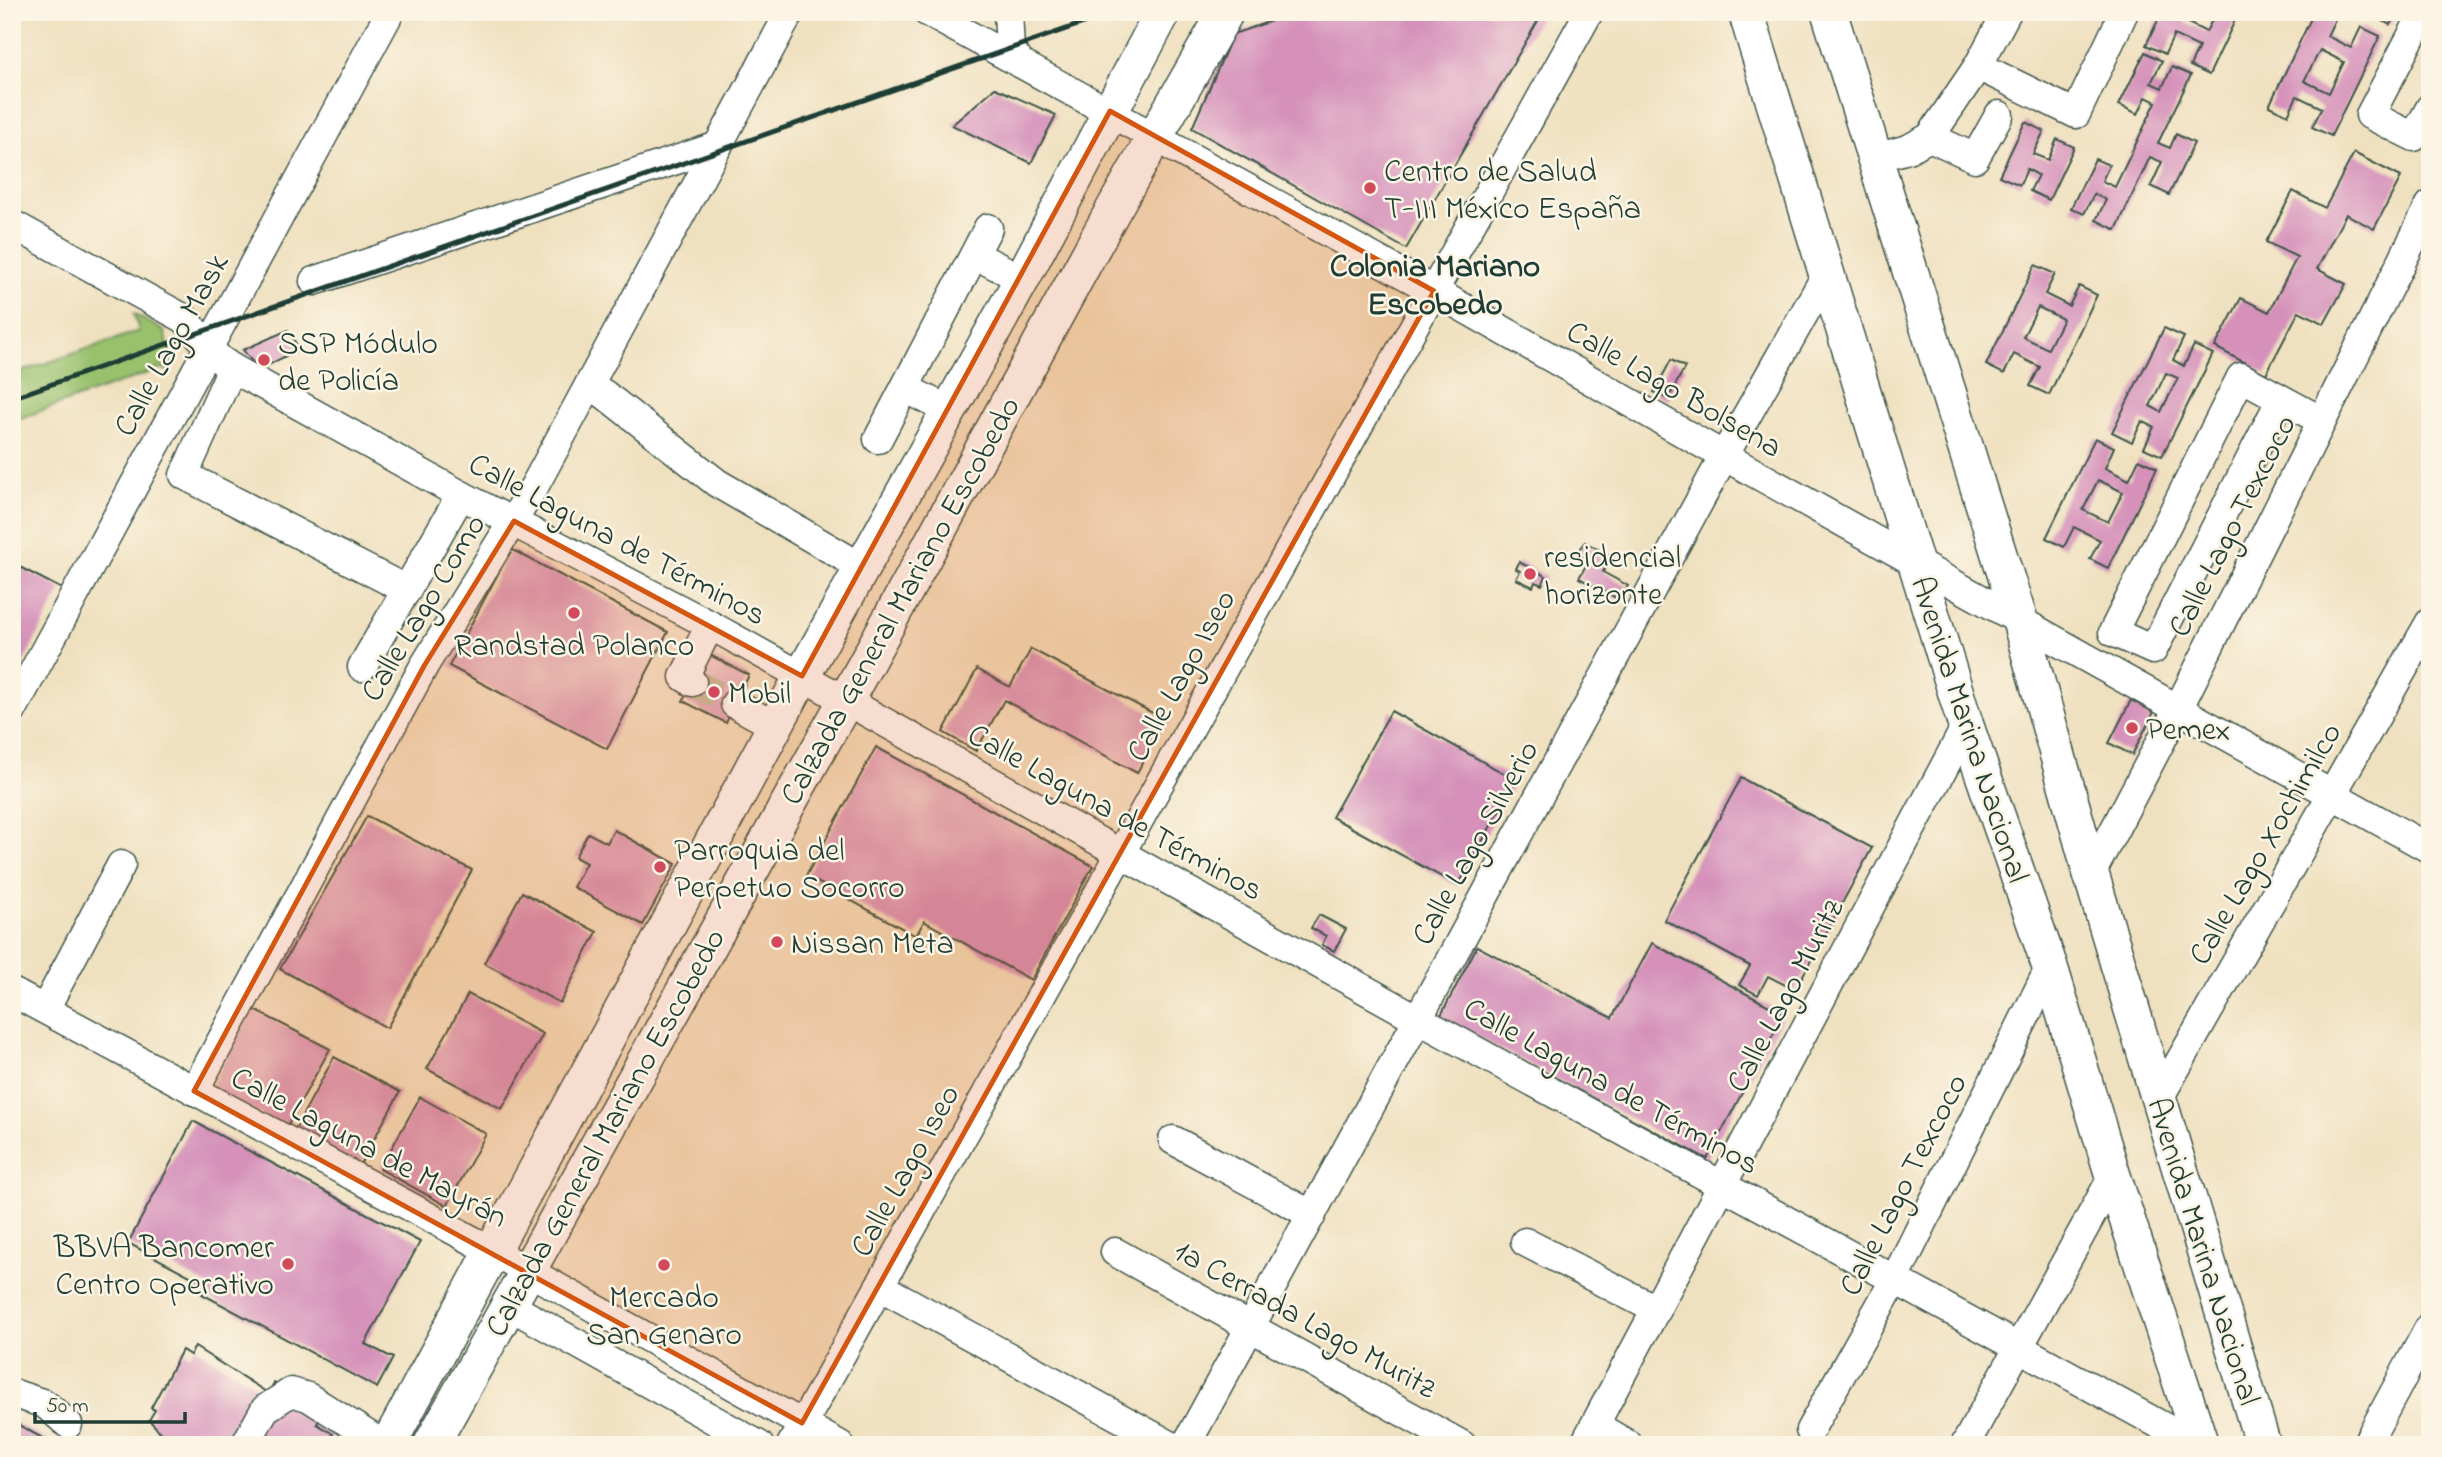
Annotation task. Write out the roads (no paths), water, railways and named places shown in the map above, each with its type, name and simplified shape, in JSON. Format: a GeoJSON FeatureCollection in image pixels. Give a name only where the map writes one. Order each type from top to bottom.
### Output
{"type":"FeatureCollection","features":[{"type":"Feature","properties":{"kind":"main road","name":"Calzada General Mariano Escobedo"},"geometry":{"type":"LineString","coordinates":[[386,1445],[494,1252],[802,676],[1023,279],[1163,12]]}},
{"type":"Feature","properties":{"kind":"main road","name":"Calzada General Mariano Escobedo"},"geometry":{"type":"LineString","coordinates":[[431,1445],[846,700],[1154,136],[1226,12]]}},
{"type":"Feature","properties":{"kind":"main road","name":"Avenida Marina Nacional"},"geometry":{"type":"LineString","coordinates":[[1746,12],[1966,726],[2050,967],[2199,1445]]}},
{"type":"Feature","properties":{"kind":"main road","name":"Avenida Marina Nacional"},"geometry":{"type":"LineString","coordinates":[[1829,12],[2020,621],[2091,874],[2263,1445]]}},
{"type":"Feature","properties":{"kind":"street","name":"Calle Lago Mask"},"geometry":{"type":"LineString","coordinates":[[12,711],[390,12]]}},
{"type":"Feature","properties":{"kind":"street","name":"Calle Lago Como"},"geometry":{"type":"LineString","coordinates":[[194,1091],[424,666],[514,521],[790,12]]}},
{"type":"Feature","properties":{"kind":"street","name":"Calle Lago Bolsena"},"geometry":{"type":"LineString","coordinates":[[927,12],[1434,291],[1724,456],[2430,849]]}},
{"type":"Feature","properties":{"kind":"street"},"geometry":{"type":"LineString","coordinates":[[1008,12],[1010,49],[1019,61]]}},
{"type":"Feature","properties":{"kind":"street","name":"Calle Lago Iseo"},"geometry":{"type":"LineString","coordinates":[[796,1434],[1589,12]]}},
{"type":"Feature","properties":{"kind":"street"},"geometry":{"type":"LineString","coordinates":[[1875,158],[1908,149],[1930,137],[1978,65],[2007,12]]}},
{"type":"Feature","properties":{"kind":"street"},"geometry":{"type":"LineString","coordinates":[[1978,65],[2076,114],[2124,12]]}},
{"type":"Feature","properties":{"kind":"street"},"geometry":{"type":"LineString","coordinates":[[2424,12],[2370,115],[2414,137],[2430,108]]}},
{"type":"Feature","properties":{"kind":"street"},"geometry":{"type":"LineString","coordinates":[[1930,137],[1975,158],[1999,115]]}},
{"type":"Feature","properties":{"kind":"street"},"geometry":{"type":"LineString","coordinates":[[314,281],[718,146]]}},
{"type":"Feature","properties":{"kind":"street","name":"Calle Lago Texcoco"},"geometry":{"type":"LineString","coordinates":[[2091,874],[2178,709],[2430,205]]}},
{"type":"Feature","properties":{"kind":"street","name":"Calle Laguna de Términos"},"geometry":{"type":"LineString","coordinates":[[12,224],[185,319],[232,368],[461,495],[710,625],[1418,1018],[2199,1445]]}},
{"type":"Feature","properties":{"kind":"street"},"geometry":{"type":"LineString","coordinates":[[877,439],[988,228]]}},
{"type":"Feature","properties":{"kind":"street"},"geometry":{"type":"LineString","coordinates":[[975,255],[1023,279]]}},
{"type":"Feature","properties":{"kind":"street","name":"Calle Lago Silverio"},"geometry":{"type":"LineString","coordinates":[[1186,1445],[1724,456],[1826,275]]}},
{"type":"Feature","properties":{"kind":"street"},"geometry":{"type":"LineString","coordinates":[[232,368],[184,474],[407,590]]}},
{"type":"Feature","properties":{"kind":"street"},"geometry":{"type":"LineString","coordinates":[[2281,399],[2153,650],[2113,632],[2241,377],[2322,421]]}},
{"type":"Feature","properties":{"kind":"street"},"geometry":{"type":"LineString","coordinates":[[589,385],[717,483],[863,568]]}},
{"type":"Feature","properties":{"kind":"street"},"geometry":{"type":"LineString","coordinates":[[905,388],[950,411]]}},
{"type":"Feature","properties":{"kind":"street"},"geometry":{"type":"LineString","coordinates":[[362,667],[461,495]]}},
{"type":"Feature","properties":{"kind":"street","name":"Calle Lago Xochimilco"},"geometry":{"type":"LineString","coordinates":[[2160,1098],[2430,622]]}},
{"type":"Feature","properties":{"kind":"street"},"geometry":{"type":"LineString","coordinates":[[692,682],[684,677],[710,625]]}},
{"type":"Feature","properties":{"kind":"street"},"geometry":{"type":"LineString","coordinates":[[735,704],[775,726]]}},
{"type":"Feature","properties":{"kind":"street","name":"Calle Lago Muritz"},"geometry":{"type":"LineString","coordinates":[[1589,1435],[1966,726]]}},
{"type":"Feature","properties":{"kind":"street"},"geometry":{"type":"LineString","coordinates":[[45,1009],[121,865]]}},
{"type":"Feature","properties":{"kind":"street","name":"Calle Lago Texcoco"},"geometry":{"type":"LineString","coordinates":[[1810,1430],[1895,1279],[2050,967]]}},
{"type":"Feature","properties":{"kind":"street","name":"Calle Laguna de Mayrán"},"geometry":{"type":"LineString","coordinates":[[12,992],[494,1252],[699,1366],[796,1434],[840,1445]]}},
{"type":"Feature","properties":{"kind":"street"},"geometry":{"type":"LineString","coordinates":[[1173,1140],[1312,1215]]}},
{"type":"Feature","properties":{"kind":"street"},"geometry":{"type":"LineString","coordinates":[[1965,1445],[2113,1176]]}},
{"type":"Feature","properties":{"kind":"street"},"geometry":{"type":"LineString","coordinates":[[1525,1242],[1657,1310]]}},
{"type":"Feature","properties":{"kind":"street","name":"1a Cerrada Lago Muritz"},"geometry":{"type":"LineString","coordinates":[[1115,1252],[1462,1445]]}},
{"type":"Feature","properties":{"kind":"street"},"geometry":{"type":"LineString","coordinates":[[879,1286],[1170,1445]]}},
{"type":"Feature","properties":{"kind":"street"},"geometry":{"type":"LineString","coordinates":[[508,1305],[759,1445]]}},
{"type":"Feature","properties":{"kind":"street"},"geometry":{"type":"LineString","coordinates":[[2367,1445],[2430,1326]]}},
{"type":"Feature","properties":{"kind":"street"},"geometry":{"type":"LineString","coordinates":[[680,1400],[699,1366]]}},
{"type":"Feature","properties":{"kind":"street"},"geometry":{"type":"LineString","coordinates":[[12,1392],[45,1404],[68,1424]]}},
{"type":"Feature","properties":{"kind":"street"},"geometry":{"type":"LineString","coordinates":[[245,1445],[265,1409],[291,1392],[308,1397],[386,1445]]}},
{"type":"Feature","properties":{"kind":"street"},"geometry":{"type":"LineString","coordinates":[[1589,1435],[1629,1445]]}},
{"type":"Feature","properties":{"kind":"tunnel"},"geometry":{"type":"LineString","coordinates":[[692,682],[735,704]]}},
{"type":"Feature","properties":{"kind":"railway"},"geometry":{"type":"LineString","coordinates":[[12,398],[1115,12]]}},
{"type":"Feature","properties":{"kind":"place","name":"Centro de Salud T-III México España"},"geometry":{"type":"Point","coordinates":[1370,188]}},
{"type":"Feature","properties":{"kind":"place","name":"SSP Módulo de Policía"},"geometry":{"type":"Point","coordinates":[264,360]}},
{"type":"Feature","properties":{"kind":"place","name":"residencial horizonte"},"geometry":{"type":"Point","coordinates":[1530,574]}},
{"type":"Feature","properties":{"kind":"place","name":"Randstad Polanco"},"geometry":{"type":"Point","coordinates":[574,613]}},
{"type":"Feature","properties":{"kind":"place","name":"Mobil"},"geometry":{"type":"Point","coordinates":[714,692]}},
{"type":"Feature","properties":{"kind":"place","name":"Pemex"},"geometry":{"type":"Point","coordinates":[2132,728]}},
{"type":"Feature","properties":{"kind":"place","name":"Parroquia del Perpetuo Socorro"},"geometry":{"type":"Point","coordinates":[660,867]}},
{"type":"Feature","properties":{"kind":"place","name":"Nissan Meta"},"geometry":{"type":"Point","coordinates":[777,942]}},
{"type":"Feature","properties":{"kind":"place","name":"BBVA Bancomer Centro Operativo"},"geometry":{"type":"Point","coordinates":[288,1264]}},
{"type":"Feature","properties":{"kind":"place","name":"Mercado San Genaro"},"geometry":{"type":"Point","coordinates":[664,1265]}},
{"type":"Feature","properties":{"kind":"district","name":"Colonia Mariano Escobedo"},"geometry":{"type":"Point","coordinates":[1435,283]}}]}
